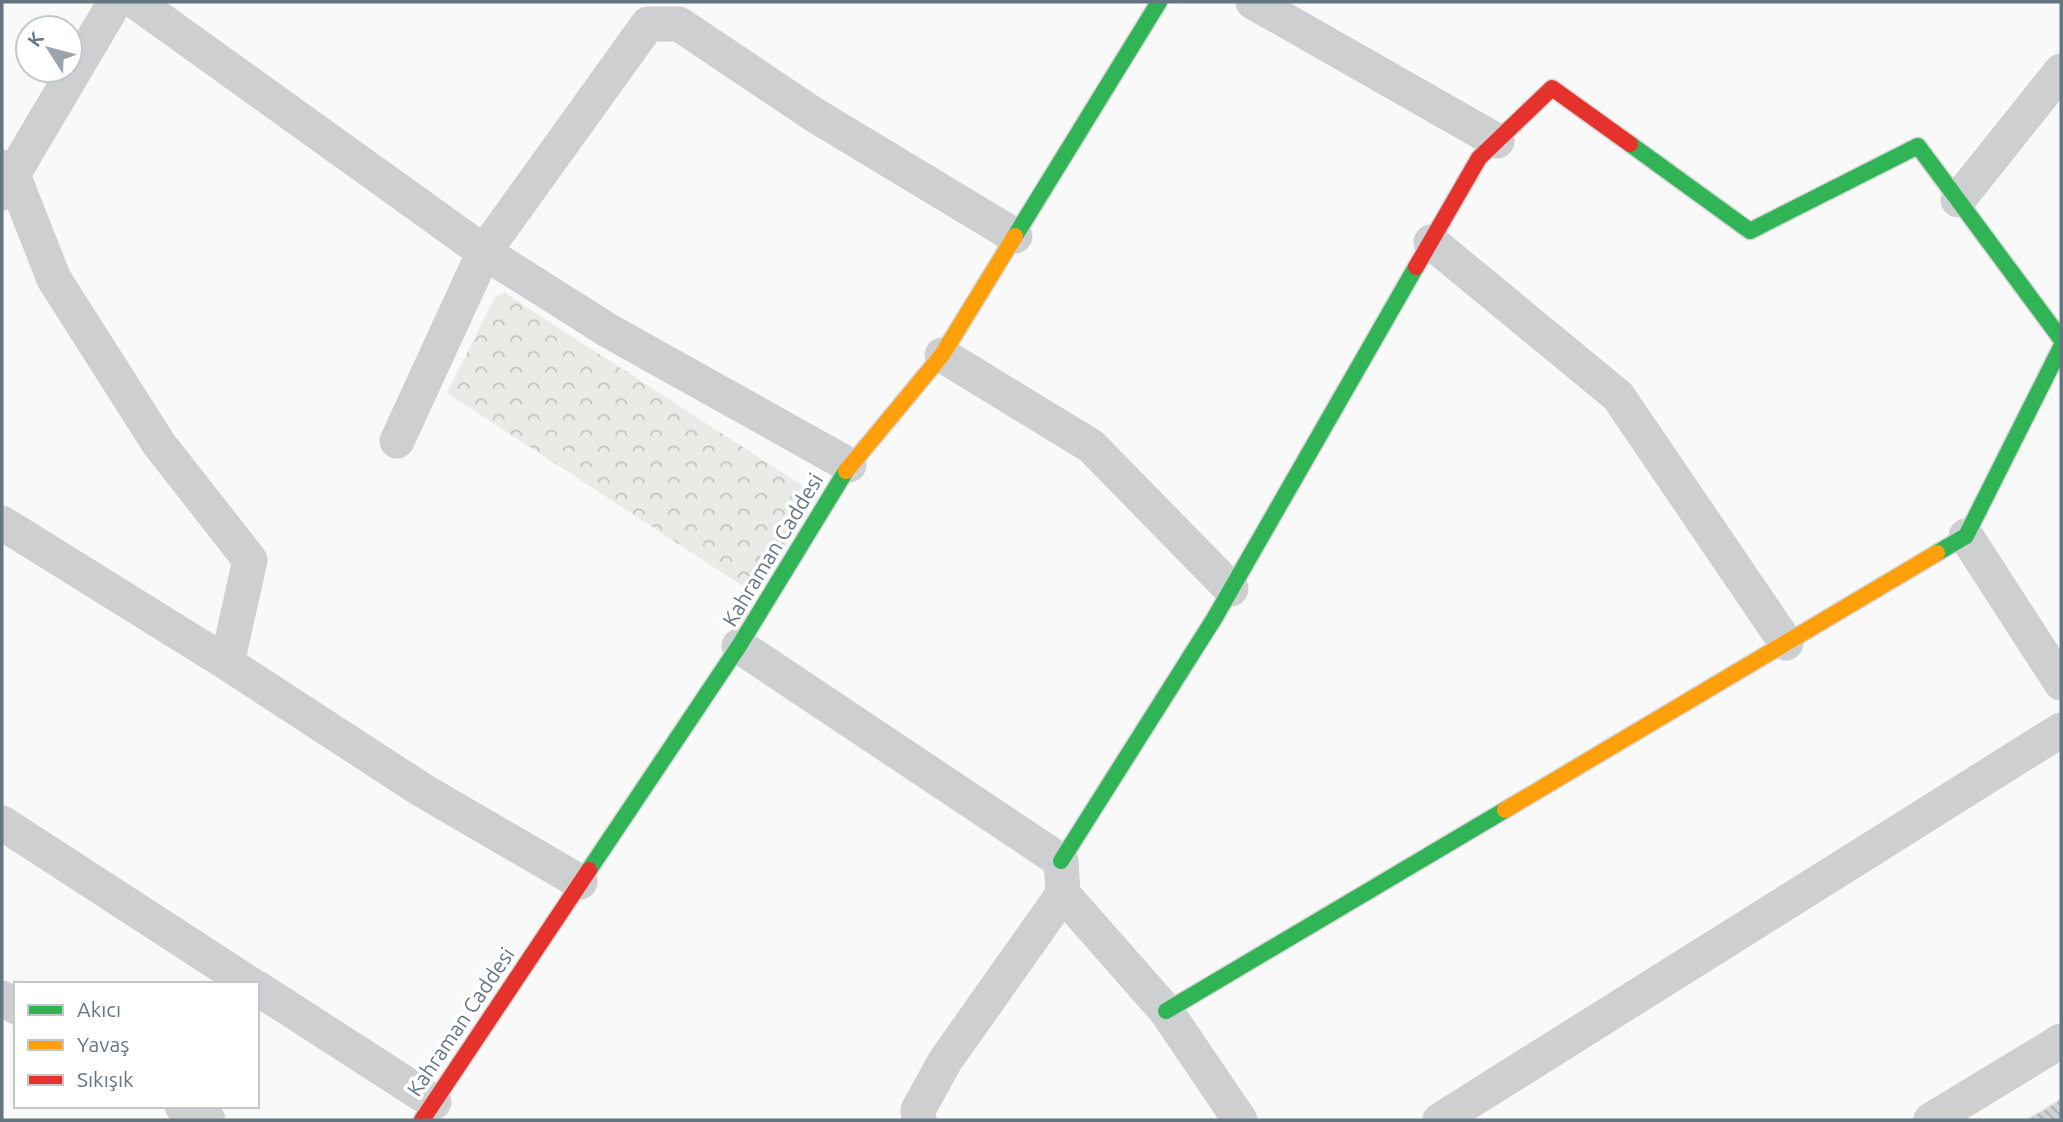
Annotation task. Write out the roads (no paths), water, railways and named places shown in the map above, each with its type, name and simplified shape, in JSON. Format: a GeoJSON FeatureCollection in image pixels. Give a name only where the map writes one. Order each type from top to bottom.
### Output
{"type":"FeatureCollection","features":[{"type":"Feature","properties":{"kind":"street"},"geometry":{"type":"LineString","coordinates":[[115,2],[6,178],[54,279],[159,444],[250,560],[227,663]]}},
{"type":"Feature","properties":{"kind":"street"},"geometry":{"type":"LineString","coordinates":[[136,2],[484,251],[609,331],[849,465]]}},
{"type":"Feature","properties":{"kind":"street","name":"Kahraman Caddesi"},"geometry":{"type":"LineString","coordinates":[[428,1111],[739,646],[849,465],[942,355],[1159,2]]}},
{"type":"Feature","properties":{"kind":"street"},"geometry":{"type":"LineString","coordinates":[[1253,2],[1497,141]]}},
{"type":"Feature","properties":{"kind":"street"},"geometry":{"type":"LineString","coordinates":[[397,441],[484,251],[648,24],[679,24],[813,114],[1015,236]]}},
{"type":"Feature","properties":{"kind":"street"},"geometry":{"type":"LineString","coordinates":[[1958,200],[2061,71]]}},
{"type":"Feature","properties":{"kind":"street"},"geometry":{"type":"LineString","coordinates":[[919,1120],[918,1110],[945,1061],[1062,877],[1479,158],[1552,88],[1749,231],[1918,146],[2061,340]]}},
{"type":"Feature","properties":{"kind":"street"},"geometry":{"type":"LineString","coordinates":[[1431,242],[1618,396],[1786,643]]}},
{"type":"Feature","properties":{"kind":"street"},"geometry":{"type":"LineString","coordinates":[[1166,1011],[1965,536],[2061,347]]}},
{"type":"Feature","properties":{"kind":"street"},"geometry":{"type":"LineString","coordinates":[[942,355],[1091,446],[1231,589]]}},
{"type":"Feature","properties":{"kind":"street"},"geometry":{"type":"LineString","coordinates":[[2,523],[227,663],[422,790],[580,882]]}},
{"type":"Feature","properties":{"kind":"street"},"geometry":{"type":"LineString","coordinates":[[1965,536],[2061,683]]}},
{"type":"Feature","properties":{"kind":"street"},"geometry":{"type":"LineString","coordinates":[[739,646],[1062,877],[1166,1011],[1240,1120]]}},
{"type":"Feature","properties":{"kind":"street"},"geometry":{"type":"LineString","coordinates":[[1440,1120],[2061,730]]}},
{"type":"Feature","properties":{"kind":"street"},"geometry":{"type":"LineString","coordinates":[[2,823],[247,982]]}},
{"type":"Feature","properties":{"kind":"street"},"geometry":{"type":"LineString","coordinates":[[259,989],[428,1111]]}},
{"type":"Feature","properties":{"kind":"street"},"geometry":{"type":"LineString","coordinates":[[1931,1120],[2061,1041]]}},
{"type":"Feature","properties":{"kind":"street"},"geometry":{"type":"LineString","coordinates":[[186,1108],[208,1120]]}}]}
